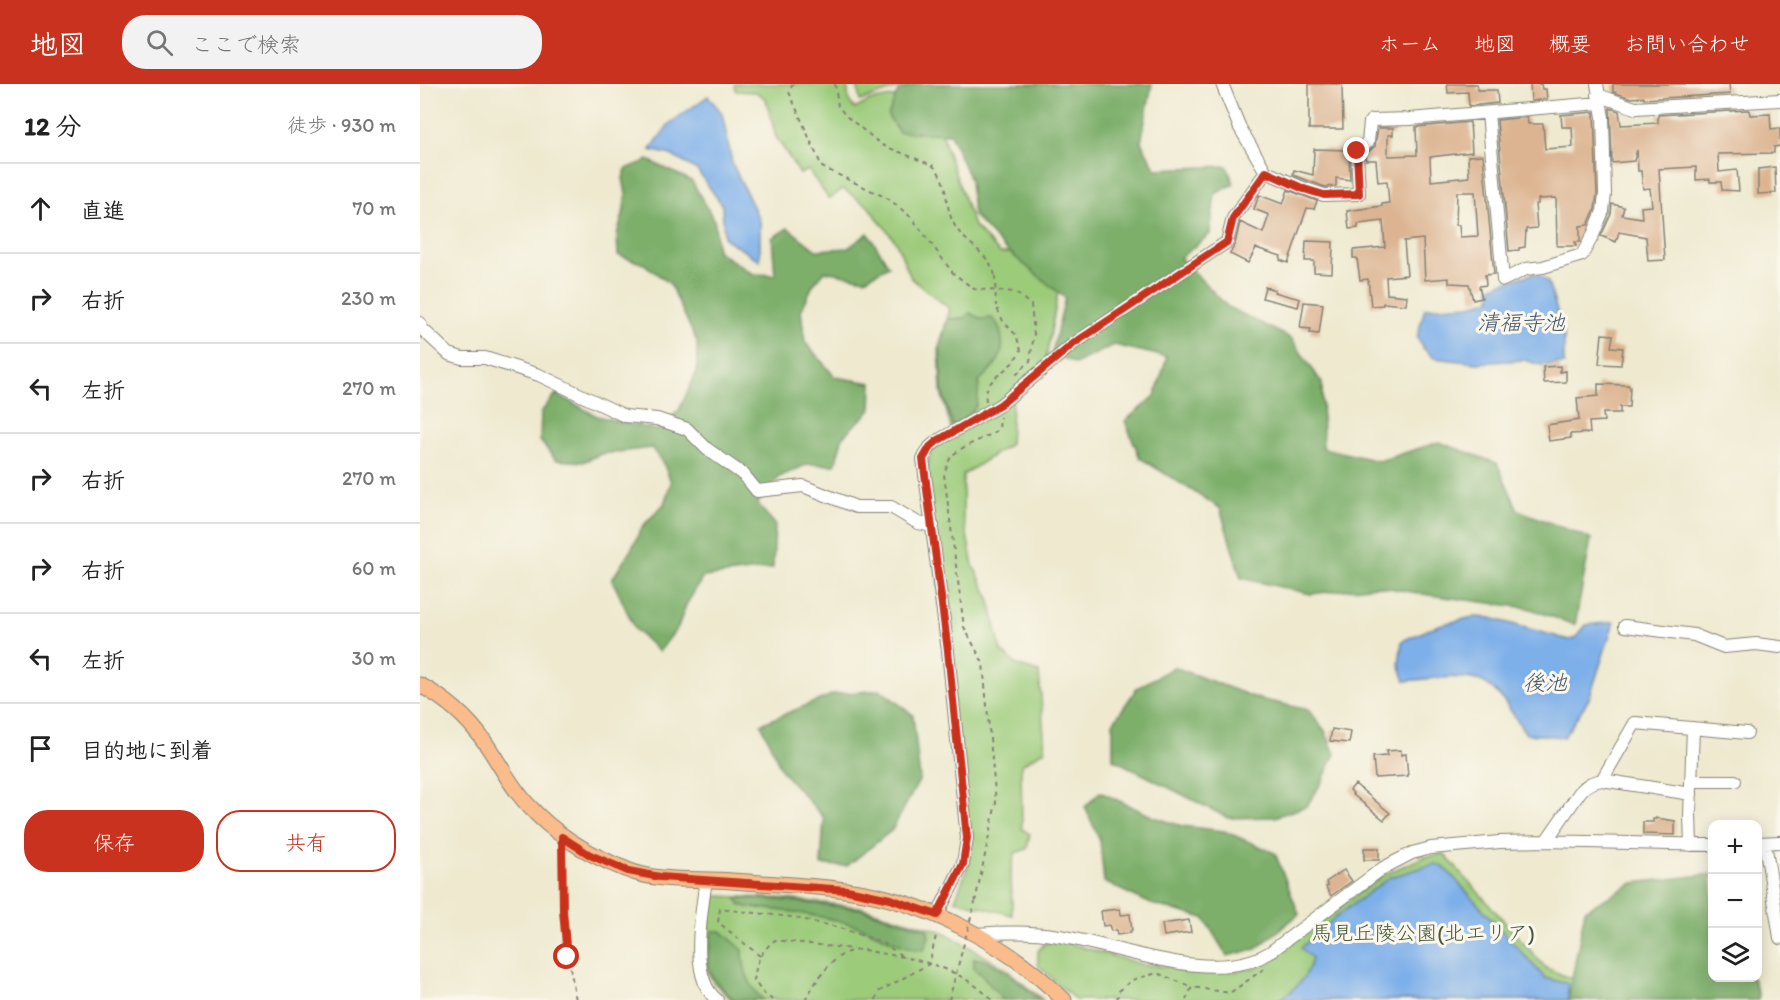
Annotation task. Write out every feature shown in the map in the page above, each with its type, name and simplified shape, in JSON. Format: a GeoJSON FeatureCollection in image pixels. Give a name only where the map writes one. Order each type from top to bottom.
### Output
{"type":"FeatureCollection","features":[{"type":"Feature","properties":{"kind":"main road"},"geometry":{"type":"LineString","coordinates":[[420,685],[461,713],[484,741],[527,804],[562,837],[590,855],[628,871],[660,877],[847,890],[890,899],[937,915],[976,934],[1018,960],[1064,1000]]}},
{"type":"Feature","properties":{"kind":"street"},"geometry":{"type":"LineString","coordinates":[[1222,84],[1240,128],[1266,172],[1324,195],[1359,194],[1357,151],[1368,142],[1370,122],[1488,113],[1598,94],[1635,108],[1780,100]]}},
{"type":"Feature","properties":{"kind":"street"},"geometry":{"type":"LineString","coordinates":[[1488,113],[1503,280],[1526,269],[1543,267],[1582,255],[1593,235],[1603,211],[1605,194],[1603,117],[1598,94]]}},
{"type":"Feature","properties":{"kind":"street"},"geometry":{"type":"LineString","coordinates":[[937,915],[963,864],[967,838],[933,526],[923,459],[930,447],[937,441],[995,408],[1073,344],[1227,242],[1233,218],[1266,172]]}},
{"type":"Feature","properties":{"kind":"street"},"geometry":{"type":"LineString","coordinates":[[420,323],[422,329],[449,354],[462,358],[485,358],[538,375],[626,416],[657,419],[687,429],[707,449],[744,475],[756,490],[803,486],[856,507],[891,507],[918,523],[933,526]]}},
{"type":"Feature","properties":{"kind":"street"},"geometry":{"type":"LineString","coordinates":[[1625,626],[1694,635],[1724,647],[1756,644],[1780,646]]}},
{"type":"Feature","properties":{"kind":"street"},"geometry":{"type":"LineString","coordinates":[[1602,780],[1635,723],[1747,733]]}},
{"type":"Feature","properties":{"kind":"street"},"geometry":{"type":"LineString","coordinates":[[1691,845],[1693,728]]}},
{"type":"Feature","properties":{"kind":"street"},"geometry":{"type":"LineString","coordinates":[[1546,842],[1586,785],[1602,780],[1691,787],[1735,781]]}},
{"type":"Feature","properties":{"kind":"street"},"geometry":{"type":"LineString","coordinates":[[976,934],[1036,933],[1061,936],[1162,961],[1241,965],[1252,963],[1269,953],[1395,861],[1431,848],[1500,842],[1708,845]]}},
{"type":"Feature","properties":{"kind":"street"},"geometry":{"type":"LineString","coordinates":[[1762,843],[1780,842]]}},
{"type":"Feature","properties":{"kind":"street"},"geometry":{"type":"LineString","coordinates":[[1762,848],[1780,938]]}},
{"type":"Feature","properties":{"kind":"street"},"geometry":{"type":"LineString","coordinates":[[706,879],[699,938],[703,981],[708,993],[717,1000]]}},
{"type":"Feature","properties":{"kind":"path"},"geometry":{"type":"LineString","coordinates":[[793,84],[789,92],[822,167],[890,199],[912,218],[953,273],[974,289],[1015,292],[1031,305],[1034,334],[1030,361],[1011,380]]}},
{"type":"Feature","properties":{"kind":"path"},"geometry":{"type":"LineString","coordinates":[[835,84],[837,106],[846,116],[882,145],[932,165],[938,170],[943,179],[948,207],[955,226],[993,265],[996,306],[1003,321],[1016,335],[1021,350],[1011,364],[992,380],[984,394],[987,407],[995,408],[999,429],[951,456],[944,474],[964,627],[983,663],[996,803],[975,902],[949,1000]]}},
{"type":"Feature","properties":{"kind":"path"},"geometry":{"type":"LineString","coordinates":[[562,837],[563,910],[567,957],[576,1000]]}},
{"type":"Feature","properties":{"kind":"path"},"geometry":{"type":"LineString","coordinates":[[760,956],[718,922],[720,909],[791,917],[837,927],[882,942],[905,958]]}},
{"type":"Feature","properties":{"kind":"path"},"geometry":{"type":"LineString","coordinates":[[876,1000],[878,992],[929,964],[936,936]]}},
{"type":"Feature","properties":{"kind":"path"},"geometry":{"type":"LineString","coordinates":[[773,1000],[765,995],[754,981],[756,964],[763,949],[775,940],[905,958],[949,969],[978,986],[992,1000]]}},
{"type":"Feature","properties":{"kind":"path"},"geometry":{"type":"LineString","coordinates":[[806,1000],[822,973],[835,959],[856,950]]}},
{"type":"Feature","properties":{"kind":"path"},"geometry":{"type":"LineString","coordinates":[[1117,1000],[1119,991],[1131,980],[1157,973],[1191,987],[1230,993],[1266,967]]}},
{"type":"Feature","properties":{"kind":"path"},"geometry":{"type":"LineString","coordinates":[[1186,1000],[1191,987]]}},
{"type":"Feature","properties":{"kind":"green space"},"geometry":{"type":"Polygon","coordinates":[[[734,84],[847,84],[849,101],[855,109],[869,101],[931,90],[946,148],[974,226],[1000,253],[1065,252],[1046,360],[1013,388],[1010,444],[963,475],[963,516],[973,565],[989,597],[1001,651],[1017,665],[1039,672],[1045,750],[1021,765],[1022,829],[1030,834],[1027,849],[1015,853],[1011,870],[1012,915],[955,900],[968,866],[926,470],[932,449],[953,435],[941,392],[939,347],[950,309],[911,278],[896,242],[868,206],[843,189],[829,199],[808,170],[800,174],[776,137],[766,99],[756,92],[736,91],[734,84]]]}},
{"type":"Feature","properties":{"kind":"green space"},"geometry":{"type":"Polygon","coordinates":[[[857,84],[910,84],[860,101],[857,84]]]}},
{"type":"Feature","properties":{"kind":"green space"},"geometry":{"type":"Polygon","coordinates":[[[916,84],[1152,84],[1141,142],[1156,169],[1227,166],[1234,184],[1215,194],[1210,234],[1180,258],[1228,307],[1291,338],[1322,383],[1323,448],[1379,461],[1439,442],[1497,463],[1518,510],[1591,539],[1575,625],[1528,608],[1377,586],[1311,594],[1241,578],[1220,508],[1140,458],[1125,421],[1155,396],[1167,357],[1114,345],[1075,364],[1052,352],[1065,298],[1002,246],[973,215],[970,180],[950,134],[899,132],[888,116],[898,91],[916,84]]]}},
{"type":"Feature","properties":{"kind":"green space"},"geometry":{"type":"Polygon","coordinates":[[[648,160],[692,181],[715,222],[717,251],[753,274],[775,275],[772,238],[788,228],[816,250],[848,248],[868,233],[889,266],[865,279],[825,271],[813,285],[801,311],[805,342],[835,377],[872,383],[871,410],[843,436],[835,465],[808,464],[779,477],[757,504],[775,524],[773,568],[703,577],[686,605],[678,627],[659,652],[635,629],[612,579],[631,550],[642,527],[664,504],[671,482],[664,465],[652,448],[601,454],[583,462],[556,460],[540,441],[541,412],[556,394],[597,416],[657,430],[679,410],[697,371],[697,342],[670,284],[644,264],[618,255],[617,234],[626,194],[623,178],[626,169],[648,160]]]}},
{"type":"Feature","properties":{"kind":"green space"},"geometry":{"type":"Polygon","coordinates":[[[970,313],[981,319],[992,318],[995,321],[1000,330],[1002,347],[996,363],[979,381],[975,409],[953,426],[942,392],[940,346],[948,319],[965,318],[970,313]]]}},
{"type":"Feature","properties":{"kind":"green space"},"geometry":{"type":"Polygon","coordinates":[[[1174,667],[1259,699],[1309,710],[1325,731],[1335,754],[1322,782],[1307,806],[1275,817],[1228,818],[1113,759],[1113,723],[1137,688],[1174,667]]]}},
{"type":"Feature","properties":{"kind":"green space"},"geometry":{"type":"Polygon","coordinates":[[[881,690],[913,715],[920,779],[892,830],[847,866],[821,865],[824,818],[782,771],[761,724],[834,694],[881,690]]]}},
{"type":"Feature","properties":{"kind":"green space"},"geometry":{"type":"Polygon","coordinates":[[[1100,792],[1154,817],[1182,826],[1224,831],[1275,853],[1299,914],[1256,949],[1227,956],[1204,918],[1151,904],[1104,882],[1100,841],[1085,807],[1100,792]]]}},
{"type":"Feature","properties":{"kind":"green space","name":"馬見丘陵公園(北エリア)"},"geometry":{"type":"Polygon","coordinates":[[[1444,854],[1546,968],[1572,979],[1584,1000],[1075,1000],[1038,965],[1038,951],[1045,943],[1061,941],[1144,965],[1238,971],[1257,967],[1385,874],[1424,857],[1444,854]]]}},
{"type":"Feature","properties":{"kind":"green space"},"geometry":{"type":"Polygon","coordinates":[[[1708,874],[1708,982],[1754,982],[1758,1000],[1568,1000],[1585,910],[1633,883],[1708,874]]]}},
{"type":"Feature","properties":{"kind":"green space"},"geometry":{"type":"Polygon","coordinates":[[[711,896],[778,898],[860,907],[944,932],[1005,968],[1043,1000],[732,1000],[713,982],[706,968],[711,896]]]}},
{"type":"Feature","properties":{"kind":"green space"},"geometry":{"type":"Polygon","coordinates":[[[736,898],[861,909],[927,929],[929,936],[924,950],[915,949],[854,925],[801,913],[747,907],[740,905],[736,898]]]}},
{"type":"Feature","properties":{"kind":"green space"},"geometry":{"type":"Polygon","coordinates":[[[712,931],[721,931],[743,950],[748,977],[763,1000],[735,1000],[713,977],[709,963],[712,931]]]}},
{"type":"Feature","properties":{"kind":"green space"},"geometry":{"type":"Polygon","coordinates":[[[974,958],[1001,968],[1040,1000],[1003,1000],[974,969],[974,958]]]}},
{"type":"Feature","properties":{"kind":"water"},"geometry":{"type":"Polygon","coordinates":[[[708,96],[722,113],[732,163],[760,221],[760,261],[724,238],[722,205],[697,170],[671,155],[650,150],[669,124],[708,96]]]}},
{"type":"Feature","properties":{"kind":"water","name":"清福寺池"},"geometry":{"type":"Polygon","coordinates":[[[1535,273],[1548,282],[1564,333],[1564,364],[1541,365],[1524,360],[1477,363],[1434,358],[1423,348],[1417,337],[1425,308],[1470,305],[1489,300],[1490,288],[1535,273]]]}},
{"type":"Feature","properties":{"kind":"water","name":"後池"},"geometry":{"type":"Polygon","coordinates":[[[1473,617],[1491,618],[1569,640],[1576,638],[1586,625],[1614,622],[1589,699],[1564,737],[1526,734],[1497,693],[1485,683],[1477,680],[1446,678],[1405,681],[1399,664],[1402,641],[1439,625],[1473,617]]]}},
{"type":"Feature","properties":{"kind":"water","name":"馬見丘陵公園(北エリア)"},"geometry":{"type":"Polygon","coordinates":[[[1435,864],[1444,867],[1545,978],[1568,984],[1567,1000],[1277,1000],[1295,988],[1307,972],[1312,958],[1301,948],[1337,916],[1390,877],[1435,864]]]}},
{"type":"Feature","properties":{"kind":"building"},"geometry":{"type":"Polygon","coordinates":[[[1309,84],[1342,84],[1343,129],[1309,129],[1309,84]]]}},
{"type":"Feature","properties":{"kind":"building"},"geometry":{"type":"Polygon","coordinates":[[[1447,84],[1477,84],[1478,90],[1497,90],[1498,103],[1469,106],[1468,92],[1448,93],[1447,84]]]}},
{"type":"Feature","properties":{"kind":"building"},"geometry":{"type":"Polygon","coordinates":[[[1530,84],[1541,84],[1542,89],[1546,89],[1547,99],[1531,101],[1530,84]]]}},
{"type":"Feature","properties":{"kind":"building"},"geometry":{"type":"Polygon","coordinates":[[[1613,84],[1729,84],[1730,94],[1631,98],[1613,92],[1613,84]]]}},
{"type":"Feature","properties":{"kind":"building"},"geometry":{"type":"Polygon","coordinates":[[[1610,108],[1619,111],[1621,125],[1658,123],[1658,115],[1749,110],[1750,115],[1770,114],[1771,129],[1780,128],[1780,146],[1774,147],[1774,153],[1718,154],[1719,172],[1737,170],[1739,191],[1722,190],[1721,182],[1710,182],[1710,179],[1696,180],[1696,167],[1659,169],[1665,260],[1648,261],[1646,237],[1619,232],[1616,242],[1601,236],[1611,214],[1612,204],[1624,207],[1622,215],[1642,218],[1641,207],[1652,206],[1650,188],[1643,189],[1641,171],[1638,171],[1637,150],[1634,161],[1612,163],[1610,108]]]}},
{"type":"Feature","properties":{"kind":"building"},"geometry":{"type":"Polygon","coordinates":[[[1594,112],[1597,194],[1595,209],[1588,225],[1580,226],[1580,242],[1575,242],[1576,246],[1557,246],[1556,198],[1538,199],[1538,204],[1535,204],[1537,228],[1526,229],[1525,247],[1509,251],[1497,120],[1527,117],[1528,124],[1543,124],[1545,149],[1573,147],[1572,127],[1562,127],[1561,115],[1594,112]]]}},
{"type":"Feature","properties":{"kind":"building"},"geometry":{"type":"Polygon","coordinates":[[[1470,122],[1472,152],[1430,157],[1431,181],[1469,177],[1468,156],[1483,155],[1494,274],[1485,275],[1486,285],[1479,286],[1482,298],[1473,300],[1469,284],[1449,283],[1449,278],[1425,280],[1423,239],[1404,241],[1407,275],[1386,277],[1387,294],[1407,296],[1406,305],[1383,303],[1383,305],[1371,306],[1368,279],[1360,280],[1357,258],[1353,258],[1353,250],[1385,247],[1383,221],[1358,224],[1358,228],[1349,229],[1347,211],[1389,203],[1387,181],[1378,182],[1376,160],[1366,160],[1365,155],[1375,146],[1378,128],[1393,128],[1393,135],[1388,135],[1388,156],[1417,155],[1416,127],[1470,122]],[[1457,192],[1456,225],[1459,225],[1460,237],[1478,236],[1475,192],[1457,192]]]}},
{"type":"Feature","properties":{"kind":"building"},"geometry":{"type":"Polygon","coordinates":[[[1314,149],[1349,150],[1350,180],[1336,178],[1336,186],[1325,187],[1293,175],[1294,170],[1313,175],[1314,149]]]}},
{"type":"Feature","properties":{"kind":"building"},"geometry":{"type":"Polygon","coordinates":[[[1775,167],[1776,193],[1758,194],[1758,169],[1775,167]]]}},
{"type":"Feature","properties":{"kind":"building"},"geometry":{"type":"Polygon","coordinates":[[[1288,190],[1317,201],[1314,209],[1307,208],[1288,263],[1280,260],[1281,256],[1256,248],[1248,263],[1230,254],[1240,222],[1263,233],[1269,215],[1254,209],[1259,195],[1283,204],[1288,190]]]}},
{"type":"Feature","properties":{"kind":"building"},"geometry":{"type":"Polygon","coordinates":[[[1306,241],[1333,242],[1332,273],[1314,272],[1314,261],[1305,261],[1306,241]]]}},
{"type":"Feature","properties":{"kind":"building"},"geometry":{"type":"Polygon","coordinates":[[[1265,287],[1275,290],[1274,292],[1300,299],[1298,307],[1262,298],[1265,287]]]}},
{"type":"Feature","properties":{"kind":"building"},"geometry":{"type":"Polygon","coordinates":[[[1304,302],[1323,304],[1319,334],[1310,333],[1311,329],[1300,328],[1304,302]]]}},
{"type":"Feature","properties":{"kind":"building"},"geometry":{"type":"Polygon","coordinates":[[[1602,334],[1613,335],[1611,347],[1623,348],[1621,365],[1599,364],[1602,334]]]}},
{"type":"Feature","properties":{"kind":"building"},"geometry":{"type":"Polygon","coordinates":[[[1560,366],[1560,372],[1566,371],[1566,382],[1544,383],[1543,367],[1560,366]]]}},
{"type":"Feature","properties":{"kind":"building"},"geometry":{"type":"Polygon","coordinates":[[[1598,384],[1628,385],[1630,387],[1629,407],[1620,407],[1620,413],[1603,413],[1604,421],[1589,422],[1590,433],[1570,434],[1571,438],[1549,441],[1547,425],[1579,420],[1577,398],[1598,396],[1598,384]]]}},
{"type":"Feature","properties":{"kind":"building"},"geometry":{"type":"Polygon","coordinates":[[[1332,729],[1351,732],[1349,743],[1330,741],[1332,729]]]}},
{"type":"Feature","properties":{"kind":"building"},"geometry":{"type":"Polygon","coordinates":[[[1401,750],[1401,755],[1406,754],[1408,776],[1375,778],[1373,757],[1387,756],[1386,751],[1401,750]]]}},
{"type":"Feature","properties":{"kind":"building"},"geometry":{"type":"Polygon","coordinates":[[[1355,784],[1390,813],[1384,820],[1352,794],[1350,790],[1355,784]]]}},
{"type":"Feature","properties":{"kind":"building"},"geometry":{"type":"Polygon","coordinates":[[[1656,818],[1675,821],[1675,835],[1643,834],[1643,822],[1653,822],[1656,818]]]}},
{"type":"Feature","properties":{"kind":"building"},"geometry":{"type":"Polygon","coordinates":[[[1364,848],[1379,848],[1379,860],[1364,860],[1364,848]]]}},
{"type":"Feature","properties":{"kind":"building"},"geometry":{"type":"Polygon","coordinates":[[[1344,870],[1352,881],[1331,896],[1326,882],[1344,870]]]}},
{"type":"Feature","properties":{"kind":"building"},"geometry":{"type":"Polygon","coordinates":[[[1120,909],[1121,915],[1130,914],[1132,931],[1117,935],[1116,930],[1111,931],[1109,925],[1103,926],[1101,911],[1120,909]]]}},
{"type":"Feature","properties":{"kind":"building"},"geometry":{"type":"Polygon","coordinates":[[[1189,920],[1191,932],[1164,936],[1162,924],[1189,920]]]}},
{"type":"Feature","properties":{"kind":"route"},"geometry":{"type":"LineString","coordinates":[[567,957],[563,910],[562,837],[590,855],[628,871],[660,877],[847,890],[890,899],[937,915],[963,864],[967,838],[948,651],[923,459],[930,447],[937,441],[1000,405],[1073,344],[1169,278],[1227,242],[1233,218],[1266,172],[1324,195],[1359,194],[1357,151]]}}]}
